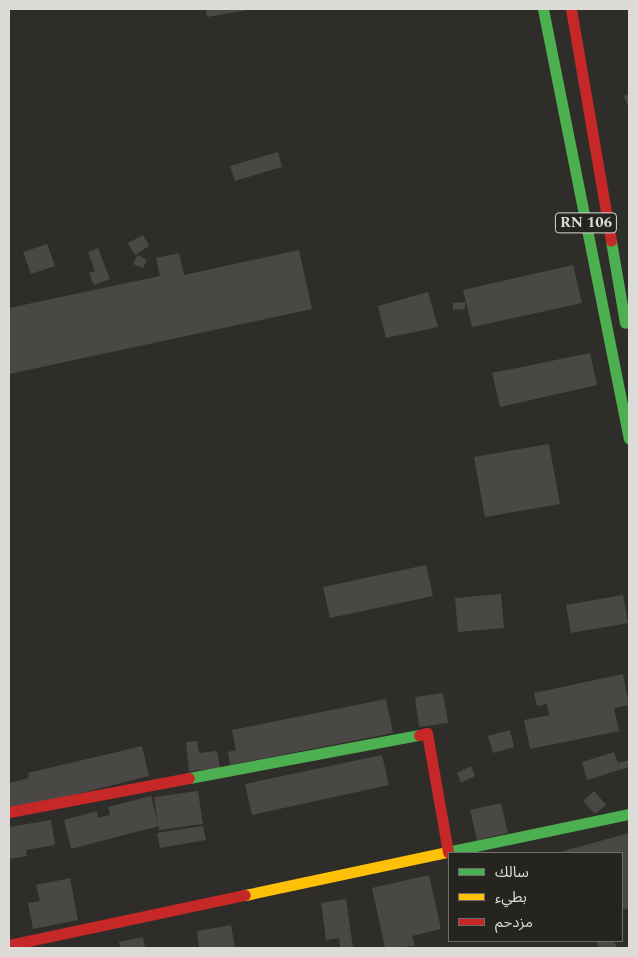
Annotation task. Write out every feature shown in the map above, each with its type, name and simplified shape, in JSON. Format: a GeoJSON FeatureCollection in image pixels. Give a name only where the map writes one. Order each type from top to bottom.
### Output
{"type":"FeatureCollection","features":[{"type":"Feature","properties":{"kind":"street","name":"RN 106"},"geometry":{"type":"LineString","coordinates":[[543,9],[629,438]]}},
{"type":"Feature","properties":{"kind":"street","name":"RN 106"},"geometry":{"type":"LineString","coordinates":[[571,9],[628,338]]}},
{"type":"Feature","properties":{"kind":"street"},"geometry":{"type":"LineString","coordinates":[[9,812],[427,733],[448,852]]}},
{"type":"Feature","properties":{"kind":"street"},"geometry":{"type":"LineString","coordinates":[[9,945],[629,814]]}},
{"type":"Feature","properties":{"kind":"building"},"geometry":{"type":"Polygon","coordinates":[[[206,9],[248,9],[248,10],[207,17],[206,9]]]}},
{"type":"Feature","properties":{"kind":"building"},"geometry":{"type":"Polygon","coordinates":[[[629,94],[629,109],[624,96],[629,94]]]}},
{"type":"Feature","properties":{"kind":"building"},"geometry":{"type":"Polygon","coordinates":[[[278,152],[282,167],[235,181],[230,166],[278,152]]]}},
{"type":"Feature","properties":{"kind":"building"},"geometry":{"type":"Polygon","coordinates":[[[143,235],[149,246],[135,255],[128,243],[143,235]]]}},
{"type":"Feature","properties":{"kind":"building"},"geometry":{"type":"Polygon","coordinates":[[[47,244],[55,266],[31,274],[23,252],[47,244]]]}},
{"type":"Feature","properties":{"kind":"building"},"geometry":{"type":"Polygon","coordinates":[[[98,248],[110,279],[94,285],[89,273],[95,271],[88,252],[98,248]]]}},
{"type":"Feature","properties":{"kind":"building"},"geometry":{"type":"Polygon","coordinates":[[[299,250],[312,309],[9,374],[9,308],[160,276],[156,258],[179,253],[184,275],[299,250]]]}},
{"type":"Feature","properties":{"kind":"building"},"geometry":{"type":"Polygon","coordinates":[[[138,255],[147,260],[143,268],[133,264],[138,255]]]}},
{"type":"Feature","properties":{"kind":"building"},"geometry":{"type":"Polygon","coordinates":[[[573,265],[582,303],[472,327],[463,290],[573,265]]]}},
{"type":"Feature","properties":{"kind":"building"},"geometry":{"type":"Polygon","coordinates":[[[428,292],[438,327],[386,338],[378,306],[428,292]]]}},
{"type":"Feature","properties":{"kind":"building"},"geometry":{"type":"Polygon","coordinates":[[[465,302],[465,309],[453,310],[453,303],[465,302]]]}},
{"type":"Feature","properties":{"kind":"building"},"geometry":{"type":"Polygon","coordinates":[[[590,353],[597,385],[500,407],[492,373],[590,353]]]}},
{"type":"Feature","properties":{"kind":"building"},"geometry":{"type":"Polygon","coordinates":[[[549,444],[560,504],[485,517],[474,457],[549,444]]]}},
{"type":"Feature","properties":{"kind":"building"},"geometry":{"type":"Polygon","coordinates":[[[426,565],[433,596],[330,618],[323,587],[426,565]]]}},
{"type":"Feature","properties":{"kind":"building"},"geometry":{"type":"Polygon","coordinates":[[[501,594],[504,628],[458,632],[455,598],[501,594]]]}},
{"type":"Feature","properties":{"kind":"building"},"geometry":{"type":"Polygon","coordinates":[[[623,595],[628,623],[571,633],[566,605],[623,595]]]}},
{"type":"Feature","properties":{"kind":"building"},"geometry":{"type":"Polygon","coordinates":[[[623,674],[629,705],[614,708],[619,731],[530,749],[524,720],[549,715],[547,704],[537,706],[534,693],[623,674]]]}},
{"type":"Feature","properties":{"kind":"building"},"geometry":{"type":"Polygon","coordinates":[[[443,693],[448,723],[419,727],[415,697],[443,693]]]}},
{"type":"Feature","properties":{"kind":"building"},"geometry":{"type":"Polygon","coordinates":[[[386,699],[393,733],[230,765],[228,752],[236,750],[232,730],[386,699]]]}},
{"type":"Feature","properties":{"kind":"building"},"geometry":{"type":"Polygon","coordinates":[[[510,730],[514,747],[493,753],[488,736],[510,730]]]}},
{"type":"Feature","properties":{"kind":"building"},"geometry":{"type":"Polygon","coordinates":[[[197,741],[199,753],[217,751],[220,768],[189,771],[186,742],[197,741]]]}},
{"type":"Feature","properties":{"kind":"building"},"geometry":{"type":"Polygon","coordinates":[[[142,746],[149,776],[9,811],[9,783],[29,778],[28,773],[142,746]]]}},
{"type":"Feature","properties":{"kind":"building"},"geometry":{"type":"Polygon","coordinates":[[[614,752],[618,763],[629,760],[629,767],[587,780],[582,762],[614,752]]]}},
{"type":"Feature","properties":{"kind":"building"},"geometry":{"type":"Polygon","coordinates":[[[382,755],[389,785],[252,815],[245,784],[382,755]]]}},
{"type":"Feature","properties":{"kind":"building"},"geometry":{"type":"Polygon","coordinates":[[[471,766],[475,776],[461,783],[457,773],[471,766]]]}},
{"type":"Feature","properties":{"kind":"building"},"geometry":{"type":"Polygon","coordinates":[[[198,791],[203,824],[159,830],[159,826],[71,849],[64,820],[97,811],[98,818],[110,815],[108,807],[151,796],[158,823],[154,797],[198,791]]]}},
{"type":"Feature","properties":{"kind":"building"},"geometry":{"type":"Polygon","coordinates":[[[594,791],[606,805],[595,814],[583,801],[594,791]]]}},
{"type":"Feature","properties":{"kind":"building"},"geometry":{"type":"Polygon","coordinates":[[[501,803],[508,833],[477,840],[470,810],[501,803]]]}},
{"type":"Feature","properties":{"kind":"building"},"geometry":{"type":"Polygon","coordinates":[[[51,820],[55,845],[26,850],[27,856],[9,859],[9,827],[51,820]]]}},
{"type":"Feature","properties":{"kind":"building"},"geometry":{"type":"Polygon","coordinates":[[[203,826],[206,840],[160,848],[157,833],[203,826]]]}},
{"type":"Feature","properties":{"kind":"building"},"geometry":{"type":"Polygon","coordinates":[[[629,833],[629,908],[623,910],[623,852],[560,852],[629,833]]]}},
{"type":"Feature","properties":{"kind":"building"},"geometry":{"type":"Polygon","coordinates":[[[429,875],[441,929],[412,936],[415,946],[385,948],[372,888],[429,875]]]}},
{"type":"Feature","properties":{"kind":"building"},"geometry":{"type":"Polygon","coordinates":[[[70,878],[78,920],[33,929],[28,903],[40,901],[36,885],[70,878]]]}},
{"type":"Feature","properties":{"kind":"building"},"geometry":{"type":"Polygon","coordinates":[[[346,899],[353,948],[340,948],[339,938],[326,940],[321,903],[346,899]]]}},
{"type":"Feature","properties":{"kind":"building"},"geometry":{"type":"Polygon","coordinates":[[[231,925],[235,948],[199,948],[197,931],[231,925]]]}},
{"type":"Feature","properties":{"kind":"building"},"geometry":{"type":"Polygon","coordinates":[[[143,937],[145,948],[120,948],[119,942],[143,937]]]}},
{"type":"Feature","properties":{"kind":"building"},"geometry":{"type":"Polygon","coordinates":[[[596,942],[614,942],[617,948],[599,948],[596,942]]]}},
{"type":"Feature","properties":{"kind":"traffic: fast"},"geometry":{"type":"LineString","coordinates":[[543,9],[629,438]]}},
{"type":"Feature","properties":{"kind":"traffic: fast"},"geometry":{"type":"LineString","coordinates":[[611,241],[625,323]]}},
{"type":"Feature","properties":{"kind":"traffic: fast"},"geometry":{"type":"LineString","coordinates":[[189,778],[419,735]]}},
{"type":"Feature","properties":{"kind":"traffic: fast"},"geometry":{"type":"LineString","coordinates":[[447,852],[629,814]]}},
{"type":"Feature","properties":{"kind":"traffic: slow"},"geometry":{"type":"LineString","coordinates":[[245,895],[447,852]]}},
{"type":"Feature","properties":{"kind":"traffic: jam"},"geometry":{"type":"LineString","coordinates":[[571,9],[611,241]]}},
{"type":"Feature","properties":{"kind":"traffic: jam"},"geometry":{"type":"LineString","coordinates":[[419,735],[427,733],[448,852]]}},
{"type":"Feature","properties":{"kind":"traffic: jam"},"geometry":{"type":"LineString","coordinates":[[9,812],[189,778]]}},
{"type":"Feature","properties":{"kind":"traffic: jam"},"geometry":{"type":"LineString","coordinates":[[9,945],[245,895]]}}]}
